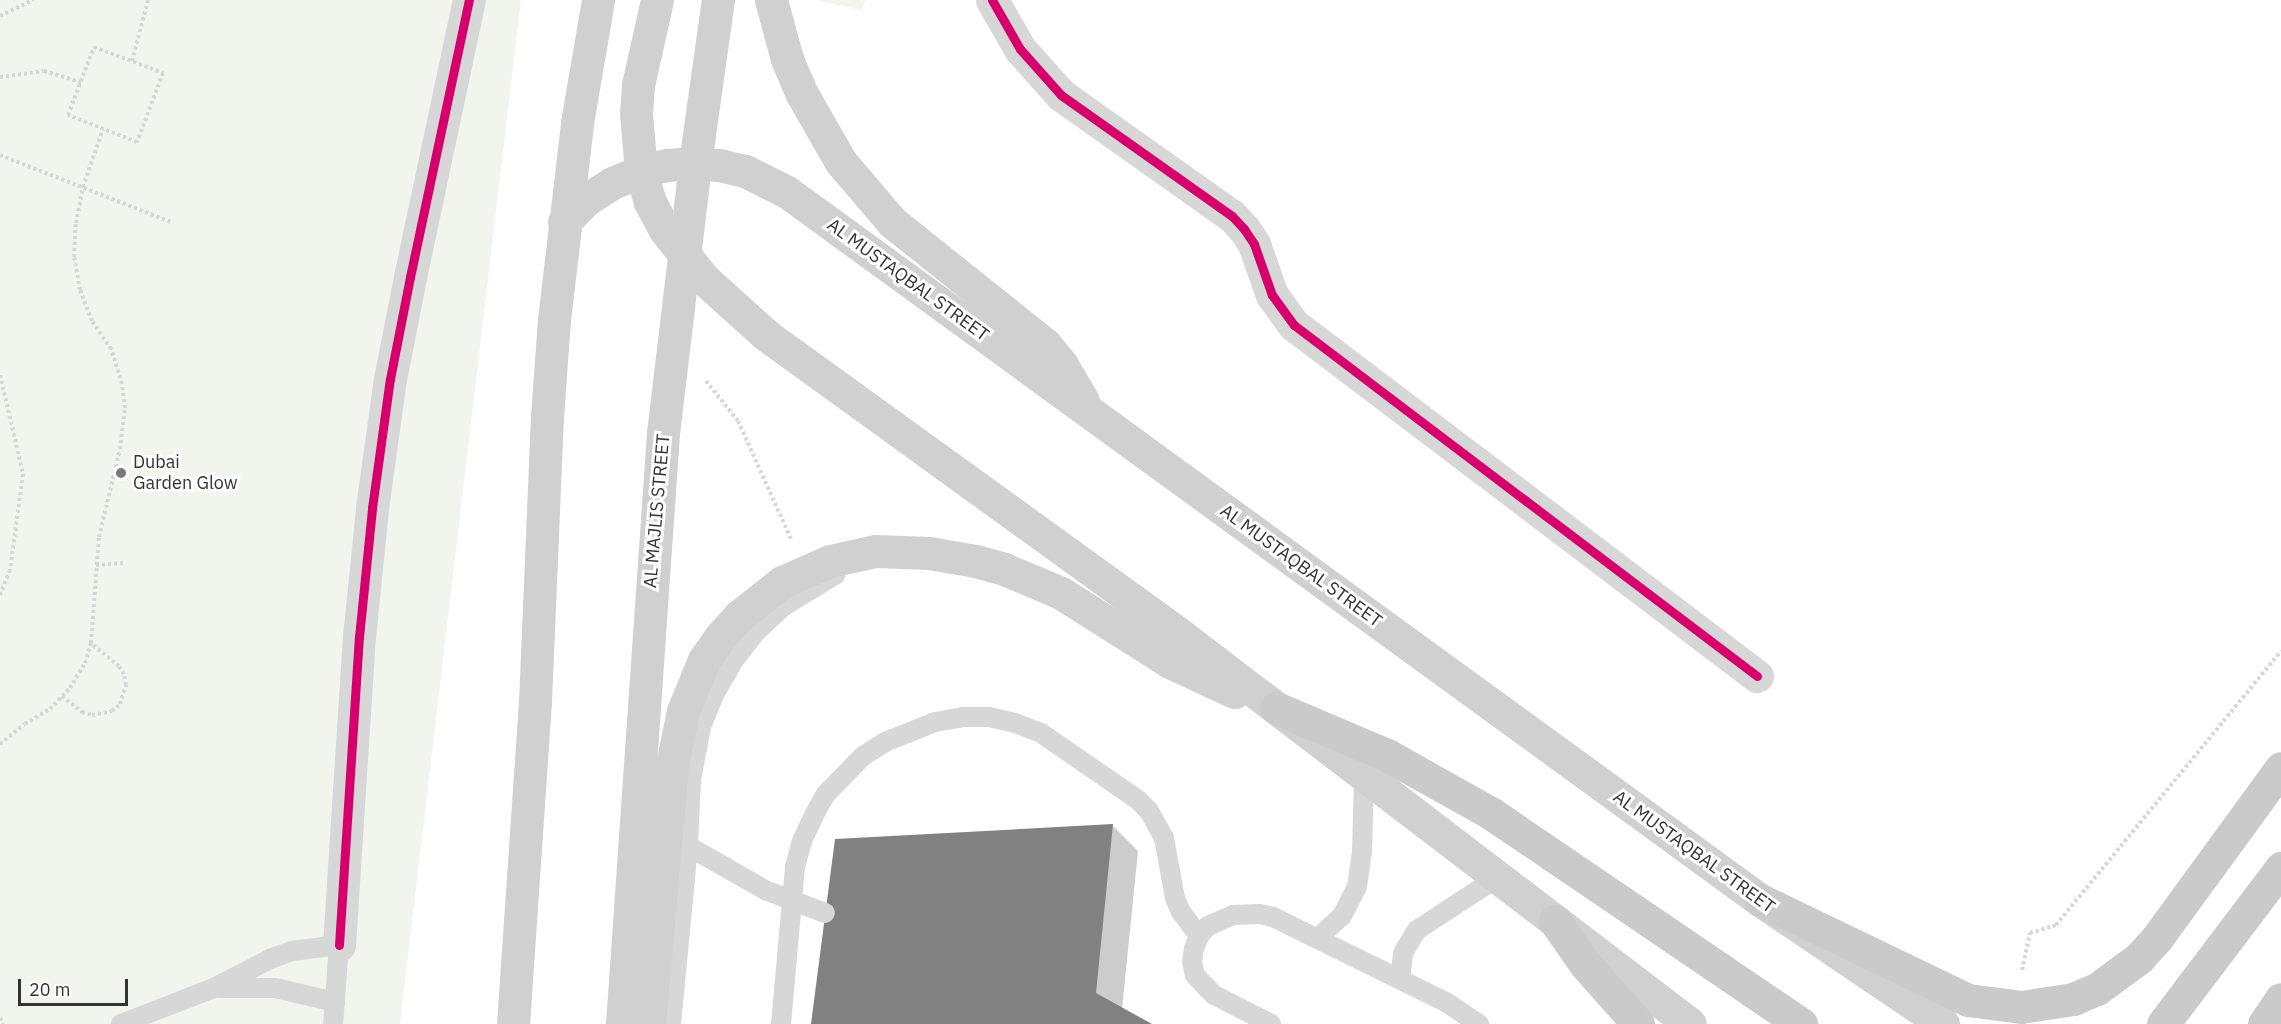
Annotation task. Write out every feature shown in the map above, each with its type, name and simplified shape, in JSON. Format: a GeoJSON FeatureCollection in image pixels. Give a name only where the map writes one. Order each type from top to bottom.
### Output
{"type":"FeatureCollection","features":[{"type":"Feature","properties":{"kind":"main road"},"geometry":{"type":"LineString","coordinates":[[513,1024],[535,702],[547,417],[564,222],[598,0]]}},
{"type":"Feature","properties":{"kind":"main road"},"geometry":{"type":"LineString","coordinates":[[657,0],[638,85],[636,113],[641,171],[650,202],[665,230],[684,255],[727,301],[766,335],[1178,633],[1690,1024]]}},
{"type":"Feature","properties":{"kind":"main road","name":"AL MAJLIS STREET"},"geometry":{"type":"LineString","coordinates":[[622,1024],[663,433],[695,163],[718,0]]}},
{"type":"Feature","properties":{"kind":"main road"},"geometry":{"type":"LineString","coordinates":[[771,0],[787,59],[801,94],[841,162],[865,193],[899,228],[1026,326],[1045,345],[1072,379],[1088,411]]}},
{"type":"Feature","properties":{"kind":"main road","name":"AL MUSTAQBAL STREET"},"geometry":{"type":"LineString","coordinates":[[564,222],[586,200],[603,189],[641,171],[667,165],[695,163],[745,171],[788,192],[1760,900],[1942,1024]]}},
{"type":"Feature","properties":{"kind":"main road"},"geometry":{"type":"LineString","coordinates":[[649,1024],[672,765],[686,702],[704,660],[739,616],[782,582],[830,561],[876,551],[929,553],[975,561],[1034,580],[1088,609],[1170,662],[1204,679],[1387,755],[1492,813],[1801,1024]]}},
{"type":"Feature","properties":{"kind":"main road"},"geometry":{"type":"LineString","coordinates":[[1760,900],[1968,1000],[2021,1007],[2073,999],[2097,989],[2139,958],[2157,938],[2281,768]]}},
{"type":"Feature","properties":{"kind":"main road"},"geometry":{"type":"LineString","coordinates":[[2163,1024],[2281,868]]}},
{"type":"Feature","properties":{"kind":"main road"},"geometry":{"type":"LineString","coordinates":[[1555,921],[1585,964],[1638,1024]]}},
{"type":"Feature","properties":{"kind":"main road"},"geometry":{"type":"LineString","coordinates":[[2264,1024],[2281,999]]}},
{"type":"Feature","properties":{"kind":"street"},"geometry":{"type":"LineString","coordinates":[[339,945],[358,649],[372,508],[390,379],[469,0]]}},
{"type":"Feature","properties":{"kind":"street"},"geometry":{"type":"LineString","coordinates":[[992,0],[1020,48],[1061,95],[1232,216],[1254,243],[1272,295],[1294,325],[1756,676]]}},
{"type":"Feature","properties":{"kind":"lane"},"geometry":{"type":"LineString","coordinates":[[672,1024],[688,846],[691,780],[702,727],[715,693],[734,660],[757,631],[784,606],[815,585],[842,571],[870,562],[929,553]]}},
{"type":"Feature","properties":{"kind":"lane"},"geometry":{"type":"LineString","coordinates":[[781,1024],[795,867],[802,841],[826,794],[843,774],[878,746],[935,722],[962,717],[989,717],[1016,723],[1041,733],[1138,800],[1149,811],[1164,838],[1175,898],[1181,912],[1199,936]]}},
{"type":"Feature","properties":{"kind":"lane"},"geometry":{"type":"LineString","coordinates":[[1318,938],[1342,916],[1357,887],[1362,853],[1364,775]]}},
{"type":"Feature","properties":{"kind":"lane"},"geometry":{"type":"LineString","coordinates":[[688,846],[739,877],[825,913]]}},
{"type":"Feature","properties":{"kind":"lane"},"geometry":{"type":"LineString","coordinates":[[1400,979],[1403,952],[1418,930],[1498,877]]}},
{"type":"Feature","properties":{"kind":"lane"},"geometry":{"type":"LineString","coordinates":[[1271,1024],[1214,995],[1203,986],[1196,975],[1192,962],[1199,936],[1208,926],[1220,919],[1260,914],[1284,921],[1446,1002],[1479,1024]]}},
{"type":"Feature","properties":{"kind":"lane"},"geometry":{"type":"LineString","coordinates":[[121,1024],[214,988],[270,959],[292,951],[339,945],[333,1024]]}},
{"type":"Feature","properties":{"kind":"lane"},"geometry":{"type":"LineString","coordinates":[[214,988],[275,988],[334,1002]]}},
{"type":"Feature","properties":{"kind":"lane"},"geometry":{"type":"LineString","coordinates":[[167,1024],[177,1002]]}},
{"type":"Feature","properties":{"kind":"path"},"geometry":{"type":"LineString","coordinates":[[0,16],[33,0]]}},
{"type":"Feature","properties":{"kind":"path"},"geometry":{"type":"LineString","coordinates":[[132,61],[148,1],[142,0]]}},
{"type":"Feature","properties":{"kind":"path"},"geometry":{"type":"LineString","coordinates":[[94,47],[132,61],[163,73],[137,142],[68,115],[94,47]]}},
{"type":"Feature","properties":{"kind":"path"},"geometry":{"type":"LineString","coordinates":[[0,77],[44,71],[81,82]]}},
{"type":"Feature","properties":{"kind":"path"},"geometry":{"type":"LineString","coordinates":[[0,744],[25,724],[50,709],[70,688],[85,663],[91,643],[96,565],[104,506],[120,449],[125,408],[122,384],[111,349],[92,321],[80,290],[74,256],[76,223],[83,188],[103,129]]}},
{"type":"Feature","properties":{"kind":"path"},"geometry":{"type":"LineString","coordinates":[[0,155],[171,222]]}},
{"type":"Feature","properties":{"kind":"path"},"geometry":{"type":"LineString","coordinates":[[703,374],[713,392],[738,421],[776,509],[807,570]]}},
{"type":"Feature","properties":{"kind":"path"},"geometry":{"type":"LineString","coordinates":[[0,375],[23,474],[10,570],[0,595]]}},
{"type":"Feature","properties":{"kind":"path"},"geometry":{"type":"LineString","coordinates":[[96,565],[124,563]]}},
{"type":"Feature","properties":{"kind":"path"},"geometry":{"type":"LineString","coordinates":[[62,696],[82,712],[92,715],[112,711],[120,704],[126,685],[124,674],[119,666],[91,643]]}},
{"type":"Feature","properties":{"kind":"path"},"geometry":{"type":"LineString","coordinates":[[2021,975],[2030,933],[2056,925],[2281,651]]}},
{"type":"Feature","properties":{"kind":"path"},"geometry":{"type":"LineString","coordinates":[[0,1018],[3,1024]]}},
{"type":"Feature","properties":{"kind":"shaded area"},"geometry":{"type":"Polygon","coordinates":[[[0,0],[521,0],[400,1024],[0,1024],[0,0]]]}},
{"type":"Feature","properties":{"kind":"shaded area"},"geometry":{"type":"Polygon","coordinates":[[[814,0],[865,0],[862,10],[814,0]]]}},
{"type":"Feature","properties":{"kind":"building"},"geometry":{"type":"Polygon","coordinates":[[[1113,824],[1096,993],[1152,1024],[811,1024],[835,839],[1113,824]]]}},
{"type":"Feature","properties":{"kind":"cycle path"},"geometry":{"type":"LineString","coordinates":[[339,945],[359,637],[372,508],[390,379],[469,0]]}},
{"type":"Feature","properties":{"kind":"cycle path"},"geometry":{"type":"LineString","coordinates":[[992,0],[1020,49],[1061,95],[1232,216],[1254,244],[1272,295],[1294,325],[1757,676]]}},
{"type":"Feature","properties":{"kind":"place","name":"Dubai Garden Glow"},"geometry":{"type":"Point","coordinates":[121,473]}}]}
